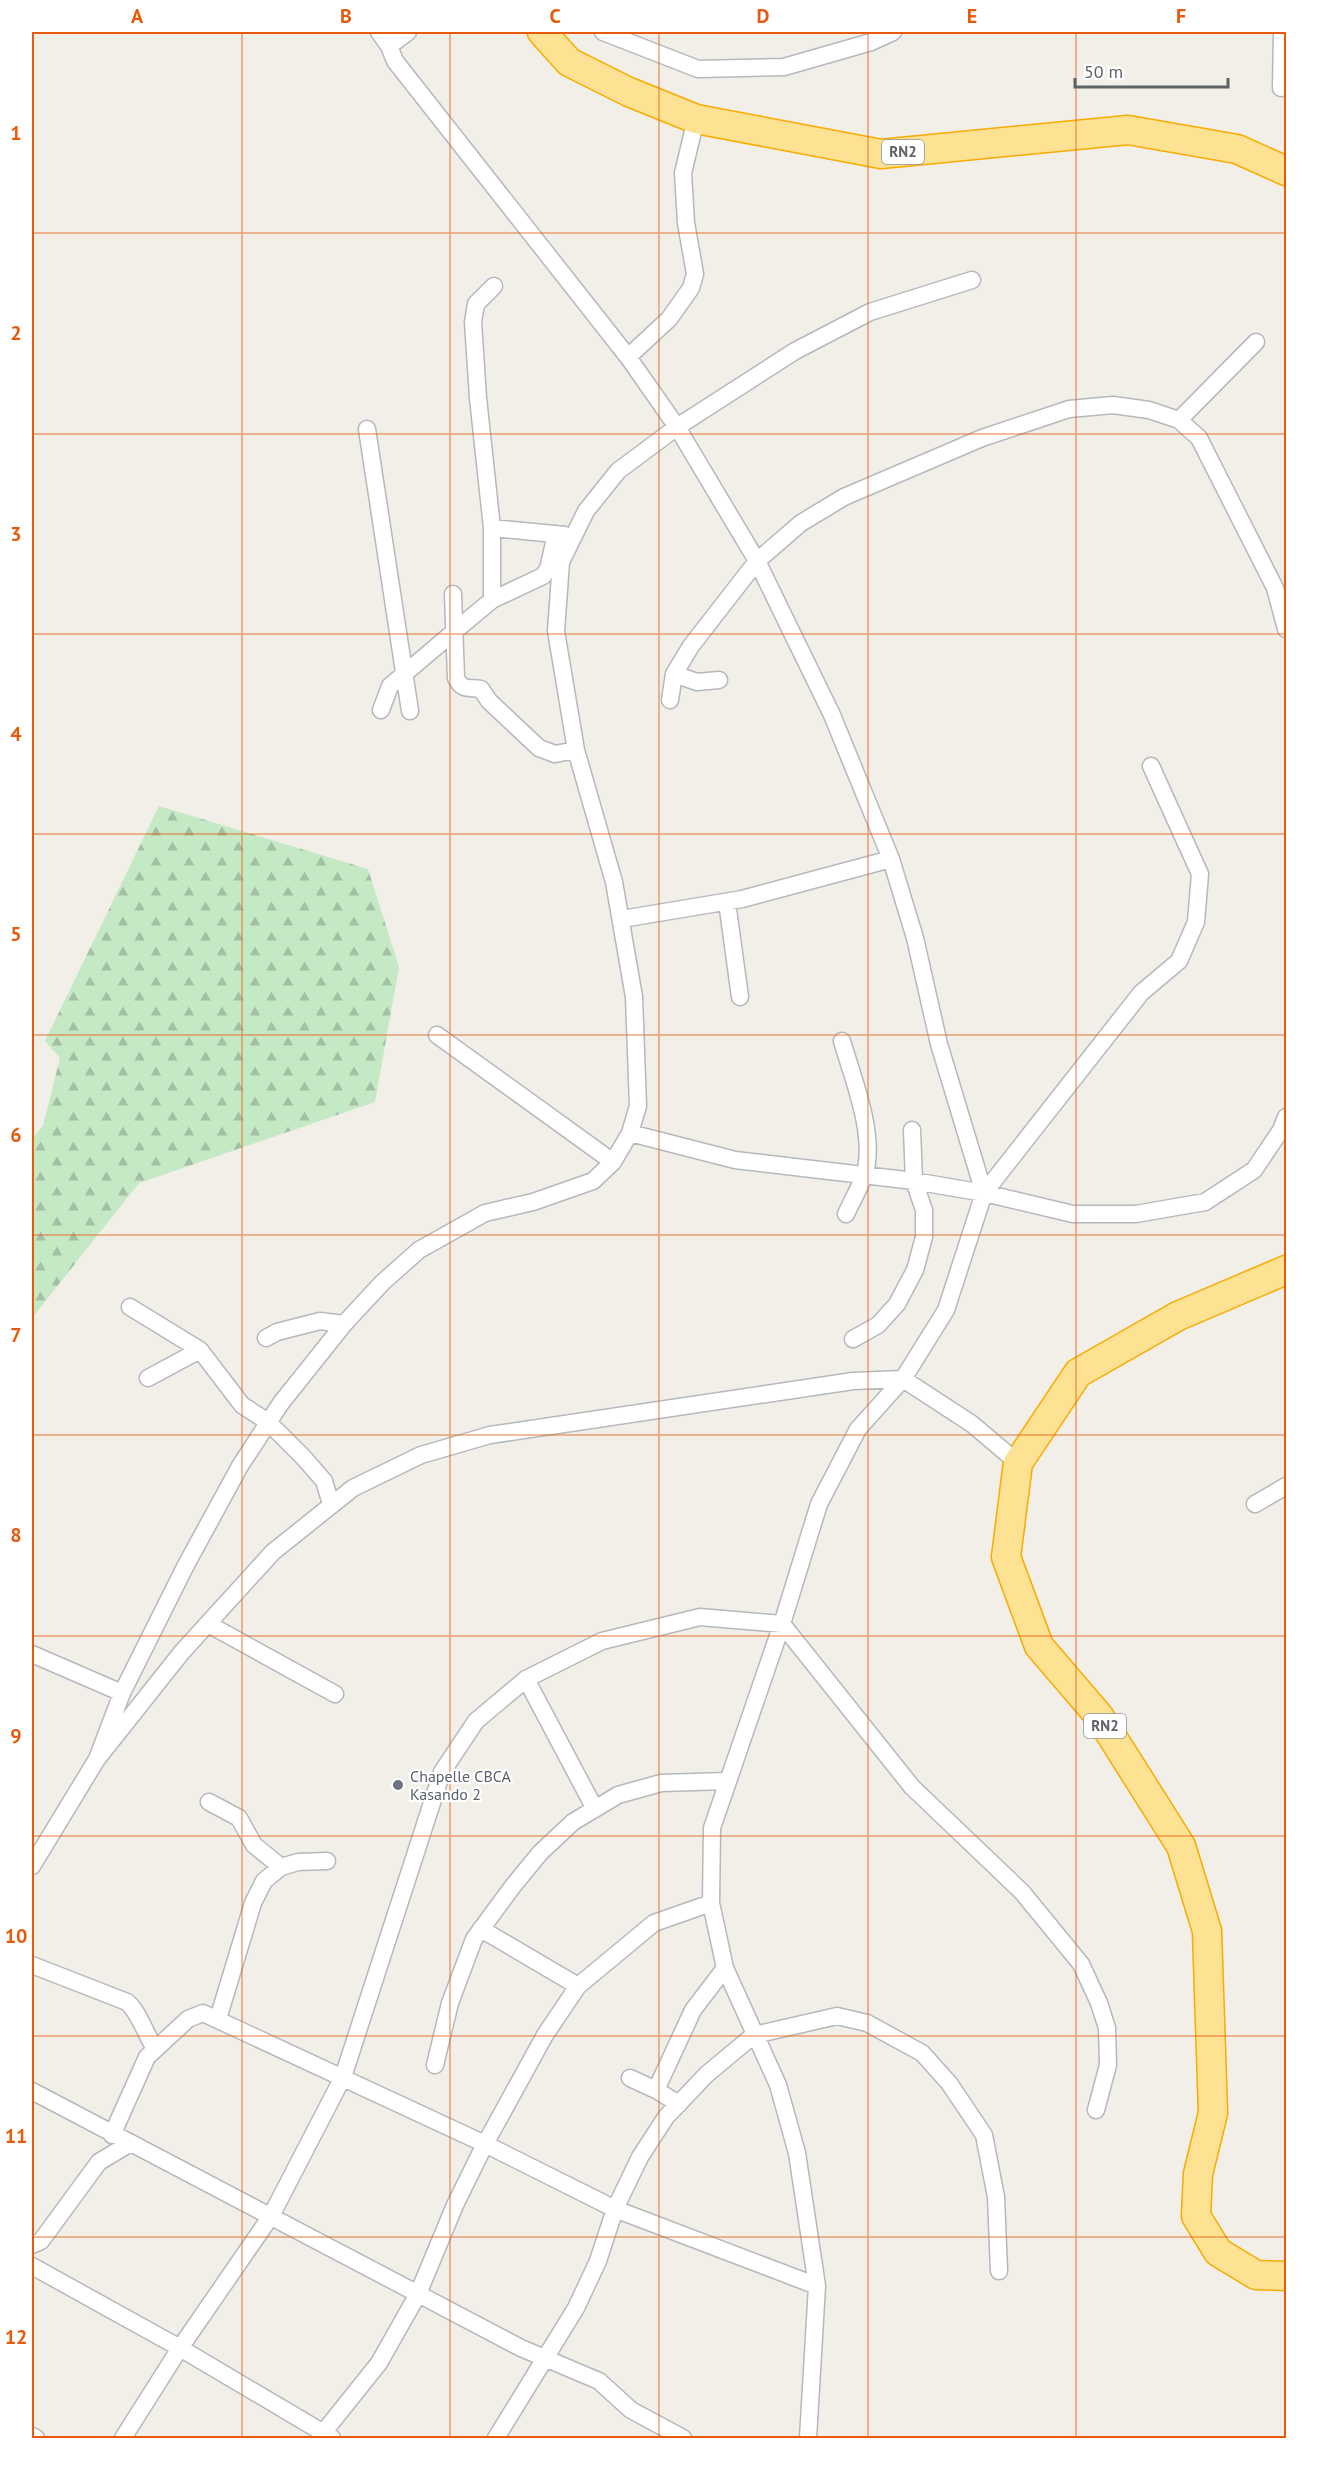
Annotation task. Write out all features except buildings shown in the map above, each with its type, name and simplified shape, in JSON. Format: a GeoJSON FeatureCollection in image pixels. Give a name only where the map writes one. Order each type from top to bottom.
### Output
{"type":"FeatureCollection","features":[{"type":"Feature","properties":{"kind":"highway","name":"RN2"},"geometry":{"type":"LineString","coordinates":[[542,32],[569,62],[628,92],[696,119],[881,154],[1128,130],[1237,149],[1287,171]]}},
{"type":"Feature","properties":{"kind":"highway","name":"RN2"},"geometry":{"type":"LineString","coordinates":[[1287,1270],[1178,1316],[1078,1373],[1018,1463],[1006,1557],[1039,1646],[1099,1716],[1181,1846],[1207,1931],[1213,2113],[1198,2174],[1196,2216],[1218,2252],[1256,2275],[1287,2276]]}},
{"type":"Feature","properties":{"kind":"street"},"geometry":{"type":"LineString","coordinates":[[379,32],[389,46],[395,61],[628,357],[677,427],[757,561],[832,716],[891,859],[915,938],[939,1044],[984,1193]]}},
{"type":"Feature","properties":{"kind":"street"},"geometry":{"type":"LineString","coordinates":[[389,46],[408,32]]}},
{"type":"Feature","properties":{"kind":"street"},"geometry":{"type":"LineString","coordinates":[[603,32],[698,69],[784,67],[871,42],[893,32]]}},
{"type":"Feature","properties":{"kind":"street"},"geometry":{"type":"LineString","coordinates":[[1281,88],[1282,32]]}},
{"type":"Feature","properties":{"kind":"street"},"geometry":{"type":"LineString","coordinates":[[628,357],[669,319],[691,288],[694,274],[686,224],[683,173],[696,119]]}},
{"type":"Feature","properties":{"kind":"street"},"geometry":{"type":"LineString","coordinates":[[97,1759],[122,1694],[186,1564],[240,1466],[281,1403],[344,1324],[382,1283],[419,1250],[485,1213],[533,1202],[592,1181],[613,1162],[630,1134],[638,1107],[634,997],[614,882],[576,750],[556,631],[561,562],[586,511],[618,471],[677,427],[795,351],[870,312],[972,280]]}},
{"type":"Feature","properties":{"kind":"street"},"geometry":{"type":"LineString","coordinates":[[492,600],[492,528],[478,398],[473,322],[476,304],[494,286]]}},
{"type":"Feature","properties":{"kind":"street"},"geometry":{"type":"LineString","coordinates":[[1179,420],[1256,342]]}},
{"type":"Feature","properties":{"kind":"street"},"geometry":{"type":"LineString","coordinates":[[670,700],[674,674],[704,627],[757,561],[801,523],[844,497],[982,438],[1069,409],[1113,405],[1149,410],[1179,420],[1199,438],[1275,588],[1287,629]]}},
{"type":"Feature","properties":{"kind":"street"},"geometry":{"type":"LineString","coordinates":[[367,429],[410,711]]}},
{"type":"Feature","properties":{"kind":"street"},"geometry":{"type":"LineString","coordinates":[[492,528],[575,536]]}},
{"type":"Feature","properties":{"kind":"street"},"geometry":{"type":"LineString","coordinates":[[381,710],[390,686],[492,600],[543,576],[548,569],[556,534]]}},
{"type":"Feature","properties":{"kind":"street"},"geometry":{"type":"LineString","coordinates":[[453,594],[456,678],[460,685],[467,689],[481,689],[489,701],[539,748],[555,754],[576,750]]}},
{"type":"Feature","properties":{"kind":"street"},"geometry":{"type":"LineString","coordinates":[[674,674],[697,682],[719,681]]}},
{"type":"Feature","properties":{"kind":"street"},"geometry":{"type":"LineString","coordinates":[[804,2435],[817,2286],[797,2153],[778,2085],[725,1968],[711,1904],[712,1828],[782,1624],[819,1504],[858,1429],[903,1379],[946,1310],[984,1193],[1141,993],[1179,961],[1196,922],[1200,874],[1151,766]]}},
{"type":"Feature","properties":{"kind":"street"},"geometry":{"type":"LineString","coordinates":[[622,919],[727,902],[891,859]]}},
{"type":"Feature","properties":{"kind":"street"},"geometry":{"type":"LineString","coordinates":[[727,902],[740,997]]}},
{"type":"Feature","properties":{"kind":"street"},"geometry":{"type":"LineString","coordinates":[[437,1035],[613,1162]]}},
{"type":"Feature","properties":{"kind":"street"},"geometry":{"type":"LineString","coordinates":[[842,1041],[865,1122],[867,1159],[864,1175],[846,1214]]}},
{"type":"Feature","properties":{"kind":"street"},"geometry":{"type":"LineString","coordinates":[[630,1134],[735,1160],[914,1181],[984,1193],[1073,1214],[1136,1214],[1205,1202],[1254,1170],[1287,1117]]}},
{"type":"Feature","properties":{"kind":"street"},"geometry":{"type":"LineString","coordinates":[[853,1339],[878,1325],[897,1304],[915,1270],[924,1238],[924,1210],[914,1181],[912,1130]]}},
{"type":"Feature","properties":{"kind":"street"},"geometry":{"type":"LineString","coordinates":[[130,1307],[200,1350],[242,1405],[268,1422],[324,1481],[331,1503]]}},
{"type":"Feature","properties":{"kind":"street"},"geometry":{"type":"LineString","coordinates":[[266,1338],[277,1332],[320,1321],[344,1324]]}},
{"type":"Feature","properties":{"kind":"street"},"geometry":{"type":"LineString","coordinates":[[148,1378],[200,1350]]}},
{"type":"Feature","properties":{"kind":"street"},"geometry":{"type":"LineString","coordinates":[[32,1866],[97,1759],[208,1624],[273,1552],[331,1503],[353,1488],[421,1455],[489,1435],[853,1381],[903,1379],[972,1424],[1018,1463]]}},
{"type":"Feature","properties":{"kind":"street"},"geometry":{"type":"LineString","coordinates":[[1255,1504],[1287,1486]]}},
{"type":"Feature","properties":{"kind":"street"},"geometry":{"type":"LineString","coordinates":[[123,2439],[180,2348],[271,2216],[343,2077],[442,1772],[476,1721],[526,1679],[602,1641],[700,1617],[782,1624],[912,1787],[1022,1892],[1081,1964],[1099,2003],[1107,2028],[1108,2065],[1096,2110]]}},
{"type":"Feature","properties":{"kind":"street"},"geometry":{"type":"LineString","coordinates":[[208,1624],[335,1694]]}},
{"type":"Feature","properties":{"kind":"street"},"geometry":{"type":"LineString","coordinates":[[32,1654],[122,1694]]}},
{"type":"Feature","properties":{"kind":"street"},"geometry":{"type":"LineString","coordinates":[[526,1679],[595,1809]]}},
{"type":"Feature","properties":{"kind":"street"},"geometry":{"type":"LineString","coordinates":[[435,2065],[450,2003],[474,1939],[540,1853],[573,1822],[618,1795],[661,1783],[727,1781]]}},
{"type":"Feature","properties":{"kind":"street"},"geometry":{"type":"LineString","coordinates":[[209,1802],[239,1818],[254,1845],[281,1867]]}},
{"type":"Feature","properties":{"kind":"street"},"geometry":{"type":"LineString","coordinates":[[218,2019],[253,1903],[264,1881],[281,1867],[298,1862],[327,1861]]}},
{"type":"Feature","properties":{"kind":"street"},"geometry":{"type":"LineString","coordinates":[[32,2266],[180,2348],[325,2436],[379,2363],[418,2294],[455,2205],[485,2144],[545,2035],[578,1986],[654,1923],[711,1904]]}},
{"type":"Feature","properties":{"kind":"street"},"geometry":{"type":"LineString","coordinates":[[481,1929],[578,1986]]}},
{"type":"Feature","properties":{"kind":"street"},"geometry":{"type":"LineString","coordinates":[[32,1965],[127,2002],[135,2009],[140,2025],[155,2049]]}},
{"type":"Feature","properties":{"kind":"street"},"geometry":{"type":"LineString","coordinates":[[656,2090],[693,2010],[725,1968]]}},
{"type":"Feature","properties":{"kind":"street"},"geometry":{"type":"LineString","coordinates":[[112,2135],[147,2057],[188,2019],[203,2013],[485,2144],[615,2209],[817,2286]]}},
{"type":"Feature","properties":{"kind":"street"},"geometry":{"type":"LineString","coordinates":[[496,2439],[576,2308],[594,2271],[615,2209],[640,2157],[666,2117],[707,2074],[754,2035],[837,2016],[867,2023],[922,2053],[950,2083],[984,2135],[996,2197],[999,2271]]}},
{"type":"Feature","properties":{"kind":"street"},"geometry":{"type":"LineString","coordinates":[[630,2078],[679,2104]]}},
{"type":"Feature","properties":{"kind":"street"},"geometry":{"type":"LineString","coordinates":[[32,2091],[129,2144],[545,2359],[599,2381],[631,2410],[683,2439]]}},
{"type":"Feature","properties":{"kind":"street"},"geometry":{"type":"LineString","coordinates":[[32,2245],[41,2241],[99,2162],[129,2144]]}},
{"type":"Feature","properties":{"kind":"street"},"geometry":{"type":"LineString","coordinates":[[32,2436],[36,2439]]}},
{"type":"Feature","properties":{"kind":"green space"},"geometry":{"type":"Polygon","coordinates":[[[159,806],[368,869],[399,967],[375,1102],[139,1183],[32,1318],[32,1138],[43,1126],[60,1058],[45,1041],[159,806]]]}},
{"type":"Feature","properties":{"kind":"place","name":"Chapelle CBCA Kasando 2"},"geometry":{"type":"Point","coordinates":[398,1785]}}]}
